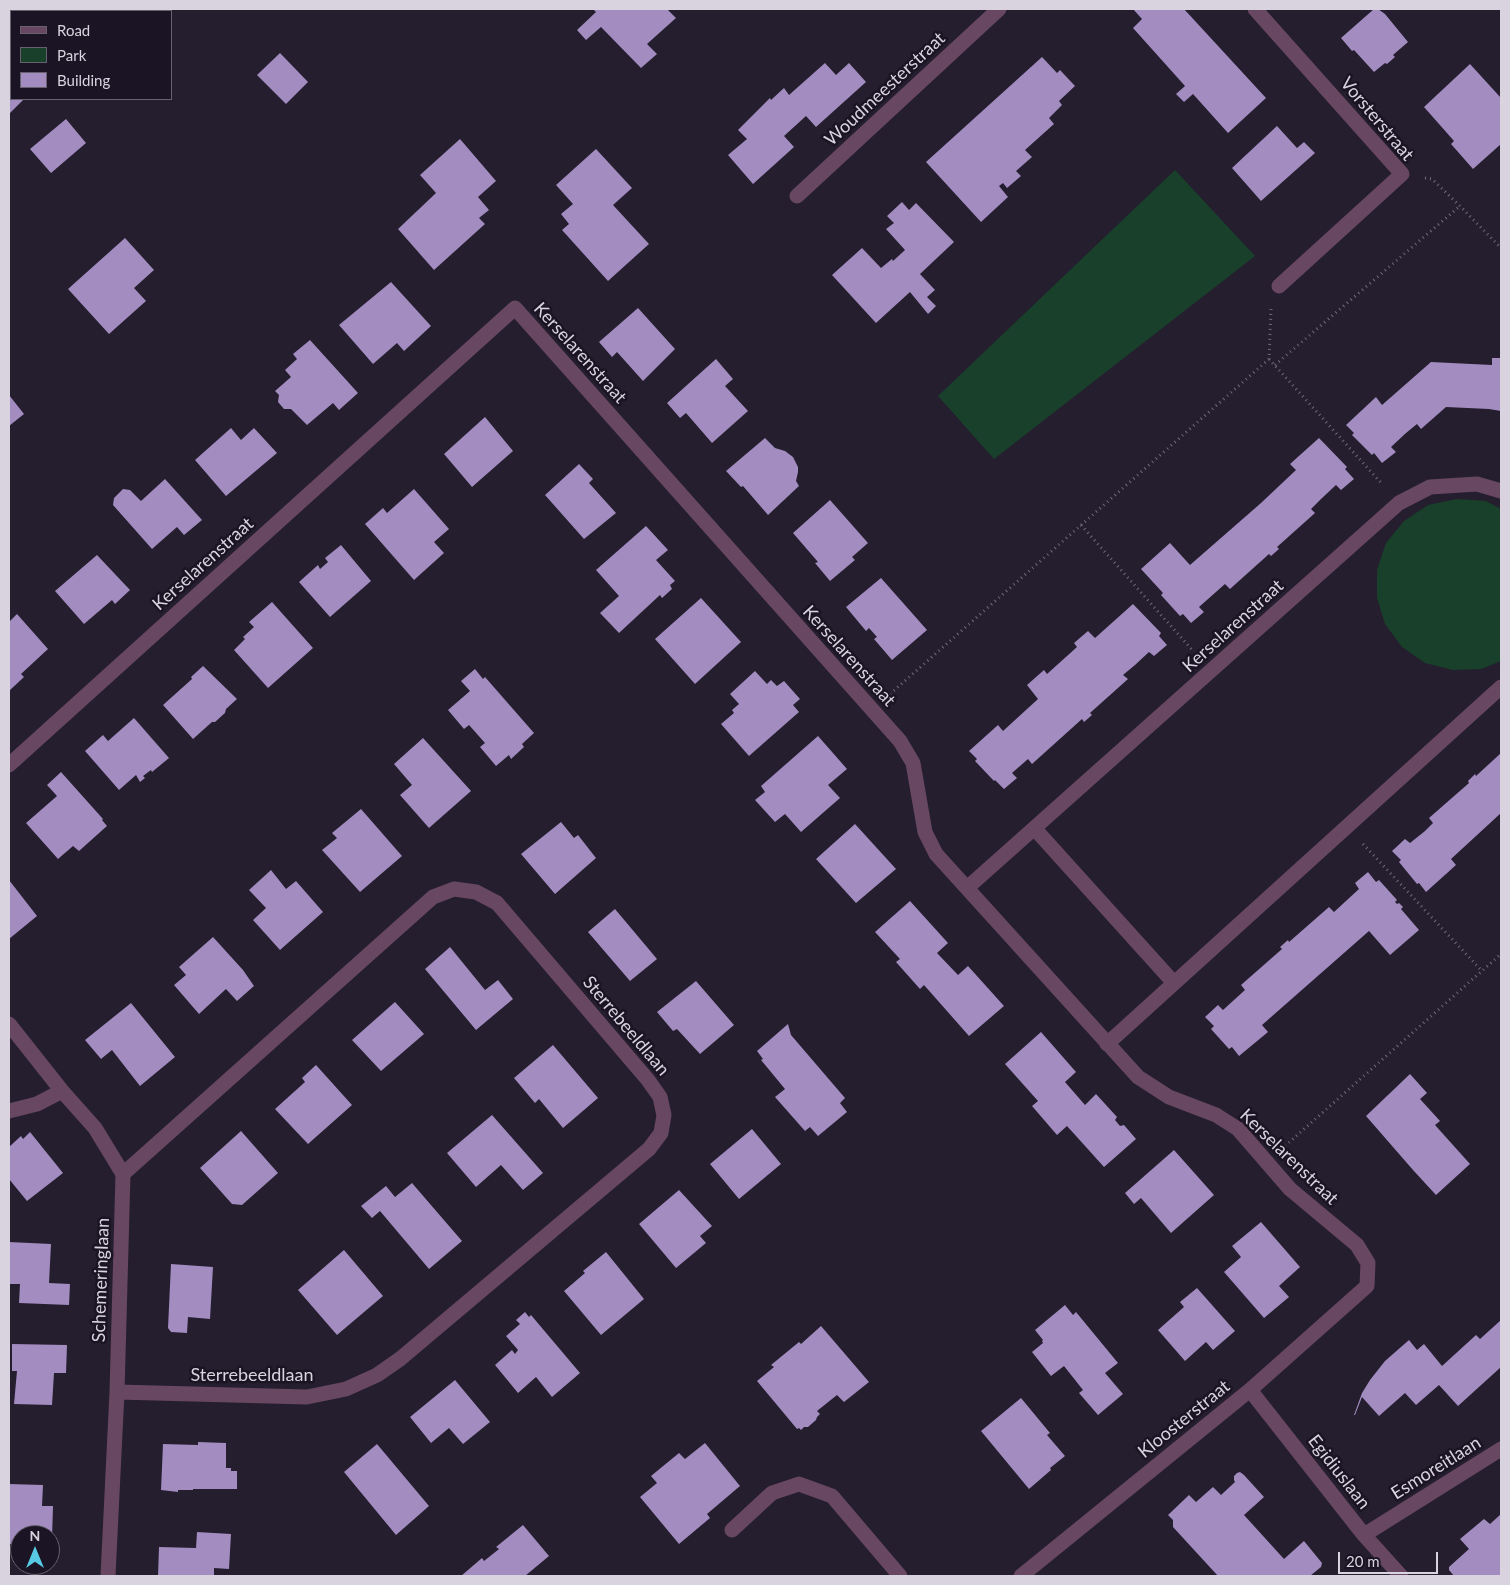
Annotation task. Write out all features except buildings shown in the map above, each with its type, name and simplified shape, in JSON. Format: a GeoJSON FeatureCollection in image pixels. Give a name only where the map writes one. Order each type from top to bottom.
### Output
{"type":"FeatureCollection","features":[{"type":"Feature","properties":{"kind":"street","name":"Woudmeesterstraat"},"geometry":{"type":"LineString","coordinates":[[797,196],[999,9]]}},
{"type":"Feature","properties":{"kind":"street","name":"Vorsterstraat"},"geometry":{"type":"LineString","coordinates":[[1256,9],[1402,174],[1279,286]]}},
{"type":"Feature","properties":{"kind":"street","name":"Kerselarenstraat"},"geometry":{"type":"LineString","coordinates":[[9,765],[515,308],[900,741],[913,763],[925,832],[936,854],[1138,1077],[1169,1097],[1216,1115],[1238,1129],[1290,1189],[1357,1245],[1368,1263],[1367,1286]]}},
{"type":"Feature","properties":{"kind":"street","name":"Kerselarenstraat"},"geometry":{"type":"LineString","coordinates":[[967,888],[1399,503],[1430,487],[1478,484],[1501,491]]}},
{"type":"Feature","properties":{"kind":"street"},"geometry":{"type":"LineString","coordinates":[[1108,1044],[1501,687]]}},
{"type":"Feature","properties":{"kind":"street"},"geometry":{"type":"LineString","coordinates":[[1035,829],[1174,983]]}},
{"type":"Feature","properties":{"kind":"street","name":"Sterrebeeldlaan"},"geometry":{"type":"LineString","coordinates":[[116,1392],[306,1397],[346,1389],[377,1375],[400,1359],[648,1149],[661,1133],[664,1115],[660,1097],[648,1080],[497,903],[476,892],[454,889],[433,897],[123,1174]]}},
{"type":"Feature","properties":{"kind":"street"},"geometry":{"type":"LineString","coordinates":[[9,1024],[62,1091],[95,1128],[123,1174]]}},
{"type":"Feature","properties":{"kind":"street"},"geometry":{"type":"LineString","coordinates":[[9,1111],[37,1104],[62,1091]]}},
{"type":"Feature","properties":{"kind":"street","name":"Schemeringlaan"},"geometry":{"type":"LineString","coordinates":[[108,1576],[123,1174]]}},
{"type":"Feature","properties":{"kind":"street","name":"Kloosterstraat"},"geometry":{"type":"LineString","coordinates":[[1021,1576],[1250,1390],[1367,1286]]}},
{"type":"Feature","properties":{"kind":"street","name":"Egidiuslaan"},"geometry":{"type":"LineString","coordinates":[[1250,1390],[1364,1535],[1401,1576]]}},
{"type":"Feature","properties":{"kind":"street","name":"Esmoreitlaan"},"geometry":{"type":"LineString","coordinates":[[1364,1535],[1501,1449]]}},
{"type":"Feature","properties":{"kind":"street"},"geometry":{"type":"LineString","coordinates":[[732,1530],[772,1493],[799,1484],[832,1496],[900,1576]]}},
{"type":"Feature","properties":{"kind":"path"},"geometry":{"type":"LineString","coordinates":[[1402,174],[1432,180],[1501,248]]}},
{"type":"Feature","properties":{"kind":"path"},"geometry":{"type":"LineString","coordinates":[[1275,365],[1460,206]]}},
{"type":"Feature","properties":{"kind":"path"},"geometry":{"type":"LineString","coordinates":[[872,709],[1269,360],[1273,295],[1279,286]]}},
{"type":"Feature","properties":{"kind":"path"},"geometry":{"type":"LineString","coordinates":[[1269,360],[1399,503]]}},
{"type":"Feature","properties":{"kind":"path"},"geometry":{"type":"LineString","coordinates":[[1081,526],[1211,671]]}},
{"type":"Feature","properties":{"kind":"path"},"geometry":{"type":"LineString","coordinates":[[1347,827],[1482,971]]}},
{"type":"Feature","properties":{"kind":"path"},"geometry":{"type":"LineString","coordinates":[[1266,1163],[1501,954]]}},
{"type":"Feature","properties":{"kind":"green space"},"geometry":{"type":"Polygon","coordinates":[[[1175,170],[1255,256],[994,459],[938,396],[1175,170]]]}},
{"type":"Feature","properties":{"kind":"green space"},"geometry":{"type":"Polygon","coordinates":[[[1457,499],[1486,501],[1501,509],[1501,661],[1481,669],[1453,670],[1425,663],[1402,647],[1385,624],[1377,598],[1377,570],[1386,543],[1404,521],[1428,505],[1457,499]]]}}]}
